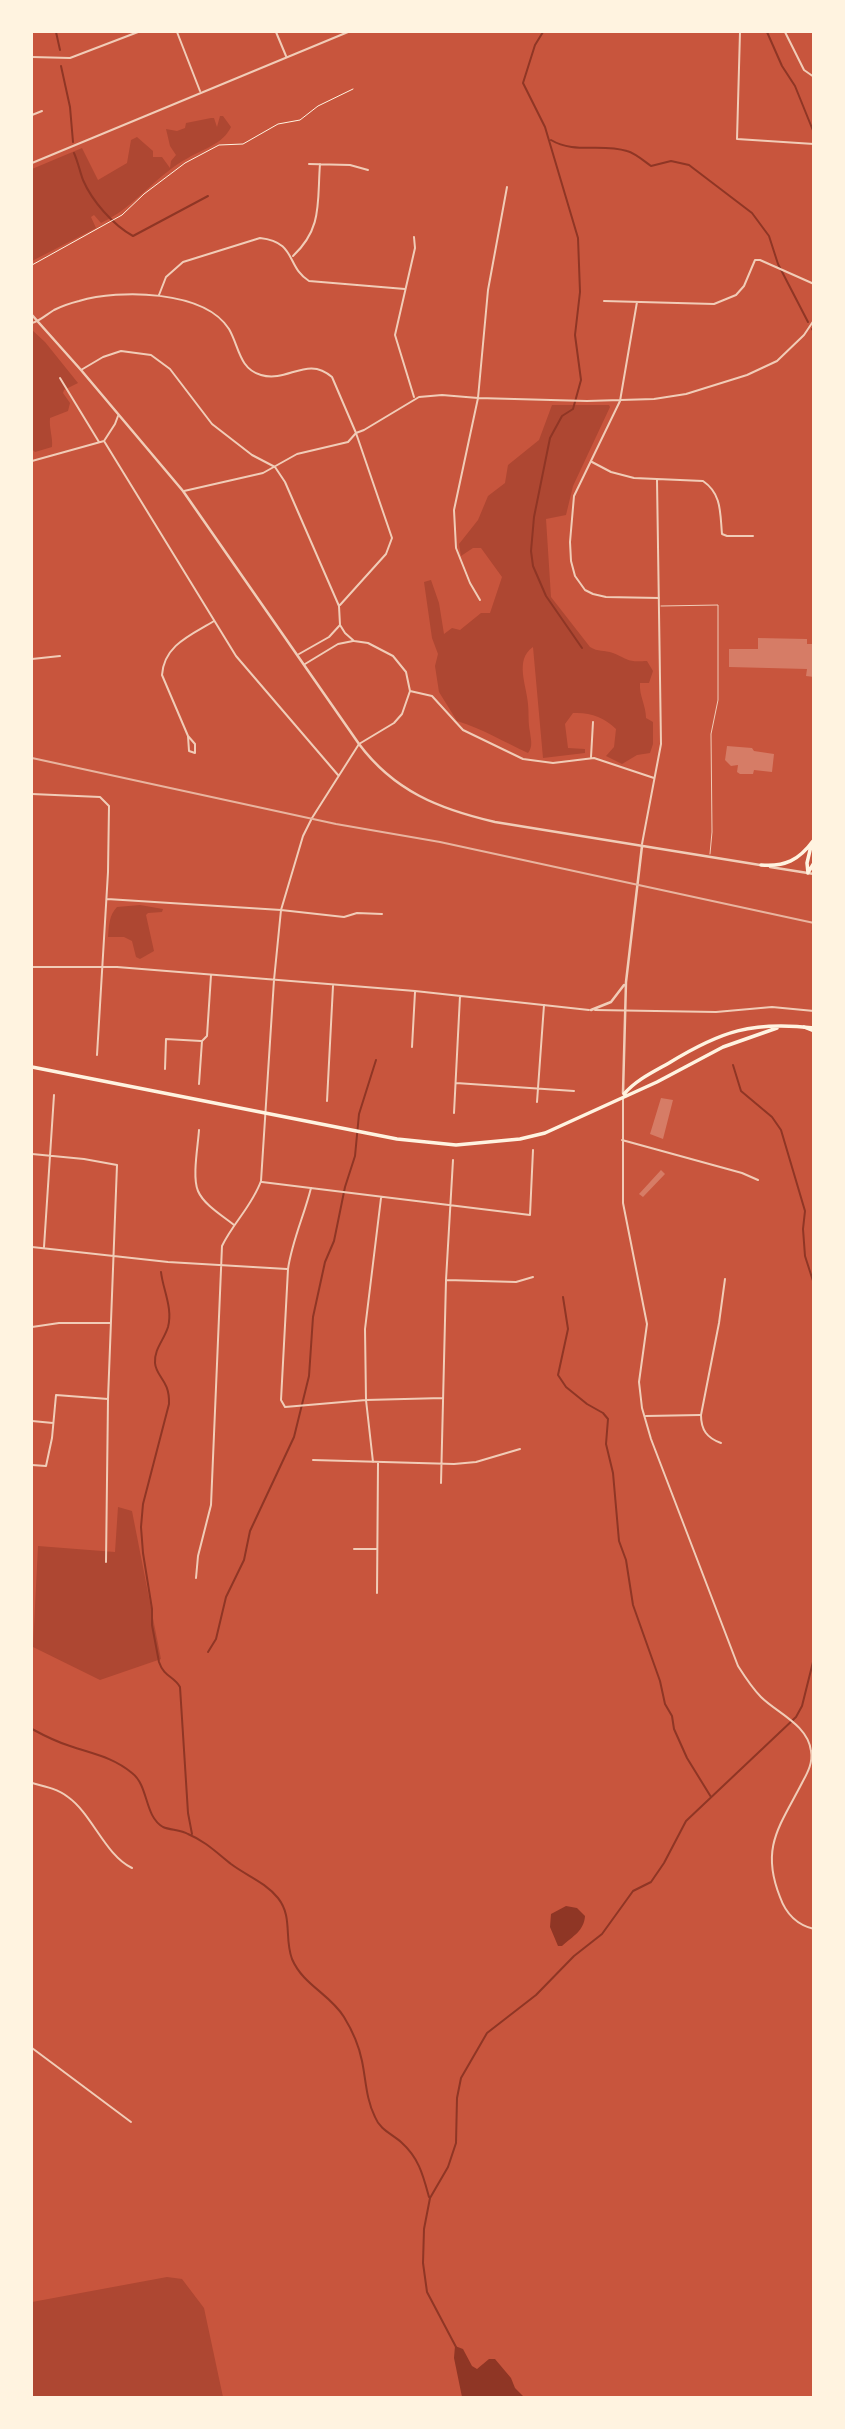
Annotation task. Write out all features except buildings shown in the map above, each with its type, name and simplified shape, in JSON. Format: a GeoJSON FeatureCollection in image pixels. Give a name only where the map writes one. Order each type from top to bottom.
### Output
{"type":"FeatureCollection","features":[{"type":"Feature","properties":{"kind":"highway"},"geometry":{"type":"LineString","coordinates":[[761,865],[785,864],[796,859],[813,841]]}},
{"type":"Feature","properties":{"kind":"highway"},"geometry":{"type":"LineString","coordinates":[[808,873],[807,863],[813,841]]}},
{"type":"Feature","properties":{"kind":"highway"},"geometry":{"type":"LineString","coordinates":[[808,873],[814,863]]}},
{"type":"Feature","properties":{"kind":"highway"},"geometry":{"type":"LineString","coordinates":[[623,1096],[632,1086],[708,1040],[762,1025],[814,1030]]}},
{"type":"Feature","properties":{"kind":"highway"},"geometry":{"type":"LineString","coordinates":[[32,1067],[397,1139],[467,1145],[520,1139],[569,1124],[723,1047],[777,1028]]}},
{"type":"Feature","properties":{"kind":"street"},"geometry":{"type":"LineString","coordinates":[[32,57],[71,58],[138,32]]}},
{"type":"Feature","properties":{"kind":"street"},"geometry":{"type":"LineString","coordinates":[[177,32],[201,92]]}},
{"type":"Feature","properties":{"kind":"street"},"geometry":{"type":"LineString","coordinates":[[276,32],[287,57]]}},
{"type":"Feature","properties":{"kind":"street"},"geometry":{"type":"LineString","coordinates":[[32,163],[348,32]]}},
{"type":"Feature","properties":{"kind":"street"},"geometry":{"type":"LineString","coordinates":[[740,32],[737,139],[814,144]]}},
{"type":"Feature","properties":{"kind":"street"},"geometry":{"type":"LineString","coordinates":[[785,32],[804,70],[814,77]]}},
{"type":"Feature","properties":{"kind":"street"},"geometry":{"type":"LineString","coordinates":[[32,115],[42,111]]}},
{"type":"Feature","properties":{"kind":"street"},"geometry":{"type":"LineString","coordinates":[[309,164],[350,165],[368,170]]}},
{"type":"Feature","properties":{"kind":"street"},"geometry":{"type":"LineString","coordinates":[[292,257],[314,230],[320,164]]}},
{"type":"Feature","properties":{"kind":"street"},"geometry":{"type":"LineString","coordinates":[[480,600],[461,566],[453,529],[456,501],[478,398],[488,290],[507,187]]}},
{"type":"Feature","properties":{"kind":"street"},"geometry":{"type":"LineString","coordinates":[[414,237],[415,248],[395,335],[414,398]]}},
{"type":"Feature","properties":{"kind":"street"},"geometry":{"type":"LineString","coordinates":[[159,298],[163,282],[173,268],[195,257],[250,239],[270,239],[278,243],[292,257],[302,276],[309,281],[405,289]]}},
{"type":"Feature","properties":{"kind":"street"},"geometry":{"type":"LineString","coordinates":[[604,301],[714,304],[726,301],[744,286],[755,260],[814,284]]}},
{"type":"Feature","properties":{"kind":"street"},"geometry":{"type":"LineString","coordinates":[[32,323],[57,309],[98,296],[125,294],[197,304],[218,317],[231,333],[243,362],[261,375],[278,375],[306,368],[325,371],[337,385],[392,538],[386,554],[339,606]]}},
{"type":"Feature","properties":{"kind":"street"},"geometry":{"type":"LineString","coordinates":[[637,302],[620,401],[578,485],[572,506],[570,542],[575,576],[585,590],[606,597],[659,598]]}},
{"type":"Feature","properties":{"kind":"street"},"geometry":{"type":"LineString","coordinates":[[32,315],[183,491],[359,744],[382,770],[418,796],[441,807],[495,822],[814,874]]}},
{"type":"Feature","properties":{"kind":"street"},"geometry":{"type":"LineString","coordinates":[[183,491],[263,473],[298,454],[348,442],[356,433],[414,398],[442,395],[620,401],[686,394],[747,376],[777,361],[804,335],[814,320]]}},
{"type":"Feature","properties":{"kind":"street"},"geometry":{"type":"LineString","coordinates":[[81,370],[103,357],[121,351],[151,355],[170,369],[212,425],[252,455],[275,467],[285,482],[339,606],[340,625],[354,641]]}},
{"type":"Feature","properties":{"kind":"street"},"geometry":{"type":"LineString","coordinates":[[60,378],[246,669],[339,776]]}},
{"type":"Feature","properties":{"kind":"street"},"geometry":{"type":"LineString","coordinates":[[32,461],[102,442],[116,424],[118,414]]}},
{"type":"Feature","properties":{"kind":"street"},"geometry":{"type":"LineString","coordinates":[[591,462],[611,472],[634,478],[703,481],[717,495],[722,534],[753,536]]}},
{"type":"Feature","properties":{"kind":"street"},"geometry":{"type":"LineString","coordinates":[[657,480],[662,744],[642,846],[626,982],[621,1139],[624,1217],[647,1324],[639,1382],[644,1416],[738,1666],[762,1698],[798,1727],[809,1742],[811,1761],[776,1835],[771,1849],[770,1865],[773,1880],[787,1912],[795,1921],[814,1929]]}},
{"type":"Feature","properties":{"kind":"street"},"geometry":{"type":"LineString","coordinates":[[188,736],[162,675],[162,668],[174,645],[214,621]]}},
{"type":"Feature","properties":{"kind":"street"},"geometry":{"type":"LineString","coordinates":[[298,655],[329,637],[340,625]]}},
{"type":"Feature","properties":{"kind":"street"},"geometry":{"type":"LineString","coordinates":[[195,1578],[211,1505],[222,1246],[251,1205],[261,1181],[281,910],[303,836],[312,818],[359,744],[394,723],[407,703],[410,691],[406,672],[393,656],[368,643],[354,641],[338,644],[304,665]]}},
{"type":"Feature","properties":{"kind":"street"},"geometry":{"type":"LineString","coordinates":[[32,659],[60,656]]}},
{"type":"Feature","properties":{"kind":"street"},"geometry":{"type":"LineString","coordinates":[[410,691],[432,696],[463,730],[523,759],[553,763],[591,758],[607,761],[655,779]]}},
{"type":"Feature","properties":{"kind":"street"},"geometry":{"type":"LineString","coordinates":[[591,758],[593,722]]}},
{"type":"Feature","properties":{"kind":"street"},"geometry":{"type":"LineString","coordinates":[[32,794],[93,796],[106,801],[110,813],[97,1055]]}},
{"type":"Feature","properties":{"kind":"street"},"geometry":{"type":"LineString","coordinates":[[106,899],[281,910],[344,917],[357,913],[382,914]]}},
{"type":"Feature","properties":{"kind":"street"},"geometry":{"type":"LineString","coordinates":[[32,967],[103,966],[415,991],[624,1012],[716,1012],[772,1007],[814,1011]]}},
{"type":"Feature","properties":{"kind":"street"},"geometry":{"type":"LineString","coordinates":[[199,1084],[211,975]]}},
{"type":"Feature","properties":{"kind":"street"},"geometry":{"type":"LineString","coordinates":[[591,1010],[611,1002],[626,982]]}},
{"type":"Feature","properties":{"kind":"street"},"geometry":{"type":"LineString","coordinates":[[327,1101],[333,985]]}},
{"type":"Feature","properties":{"kind":"street"},"geometry":{"type":"LineString","coordinates":[[412,1048],[415,991]]}},
{"type":"Feature","properties":{"kind":"street"},"geometry":{"type":"LineString","coordinates":[[454,1113],[460,996]]}},
{"type":"Feature","properties":{"kind":"street"},"geometry":{"type":"LineString","coordinates":[[537,1102],[544,1004]]}},
{"type":"Feature","properties":{"kind":"street"},"geometry":{"type":"LineString","coordinates":[[165,1069],[166,1039],[202,1041]]}},
{"type":"Feature","properties":{"kind":"street"},"geometry":{"type":"LineString","coordinates":[[456,1083],[574,1091]]}},
{"type":"Feature","properties":{"kind":"street"},"geometry":{"type":"LineString","coordinates":[[44,1248],[54,1095]]}},
{"type":"Feature","properties":{"kind":"street"},"geometry":{"type":"LineString","coordinates":[[199,1130],[196,1179],[198,1190],[204,1199],[235,1226]]}},
{"type":"Feature","properties":{"kind":"street"},"geometry":{"type":"LineString","coordinates":[[621,1139],[742,1173],[758,1180]]}},
{"type":"Feature","properties":{"kind":"street"},"geometry":{"type":"LineString","coordinates":[[261,1181],[530,1215],[533,1150]]}},
{"type":"Feature","properties":{"kind":"street"},"geometry":{"type":"LineString","coordinates":[[32,1154],[117,1165],[110,1323],[106,1562]]}},
{"type":"Feature","properties":{"kind":"street"},"geometry":{"type":"LineString","coordinates":[[441,1483],[446,1280],[453,1160]]}},
{"type":"Feature","properties":{"kind":"street"},"geometry":{"type":"LineString","coordinates":[[311,1188],[303,1220],[291,1248],[288,1269],[280,1394],[285,1407],[366,1400],[443,1398]]}},
{"type":"Feature","properties":{"kind":"street"},"geometry":{"type":"LineString","coordinates":[[373,1462],[366,1400],[366,1315],[381,1198]]}},
{"type":"Feature","properties":{"kind":"street"},"geometry":{"type":"LineString","coordinates":[[32,1247],[168,1262],[288,1269]]}},
{"type":"Feature","properties":{"kind":"street"},"geometry":{"type":"LineString","coordinates":[[446,1280],[516,1282],[533,1278]]}},
{"type":"Feature","properties":{"kind":"street"},"geometry":{"type":"LineString","coordinates":[[721,1443],[712,1440],[705,1433],[701,1415],[725,1279]]}},
{"type":"Feature","properties":{"kind":"street"},"geometry":{"type":"LineString","coordinates":[[32,1327],[59,1322],[110,1323]]}},
{"type":"Feature","properties":{"kind":"street"},"geometry":{"type":"LineString","coordinates":[[32,1465],[46,1466],[54,1423],[55,1395],[108,1399]]}},
{"type":"Feature","properties":{"kind":"street"},"geometry":{"type":"LineString","coordinates":[[644,1416],[701,1415]]}},
{"type":"Feature","properties":{"kind":"street"},"geometry":{"type":"LineString","coordinates":[[32,1421],[54,1423]]}},
{"type":"Feature","properties":{"kind":"street"},"geometry":{"type":"LineString","coordinates":[[313,1460],[441,1464],[476,1462],[520,1449]]}},
{"type":"Feature","properties":{"kind":"street"},"geometry":{"type":"LineString","coordinates":[[377,1593],[378,1462]]}},
{"type":"Feature","properties":{"kind":"street"},"geometry":{"type":"LineString","coordinates":[[354,1549],[377,1549]]}},
{"type":"Feature","properties":{"kind":"street"},"geometry":{"type":"LineString","coordinates":[[32,1783],[54,1789],[71,1798],[120,1860],[132,1868]]}},
{"type":"Feature","properties":{"kind":"street"},"geometry":{"type":"LineString","coordinates":[[32,2048],[131,2122]]}},
{"type":"Feature","properties":{"kind":"lane"},"geometry":{"type":"LineString","coordinates":[[659,606],[718,605],[718,701],[711,734],[712,832],[709,856]]}},
{"type":"Feature","properties":{"kind":"path"},"geometry":{"type":"LineString","coordinates":[[32,265],[115,219],[185,163],[219,145],[243,144],[278,124],[300,120],[318,106],[353,89]]}},
{"type":"Feature","properties":{"kind":"shaded area"},"geometry":{"type":"Polygon","coordinates":[[[220,116],[223,116],[231,127],[218,142],[176,165],[113,217],[101,223],[94,215],[91,217],[96,228],[32,261],[32,169],[82,148],[98,180],[127,163],[131,140],[137,137],[153,151],[153,157],[162,157],[170,168],[176,155],[170,146],[166,129],[177,131],[185,128],[186,123],[211,118],[214,118],[217,127],[220,116]]]}},
{"type":"Feature","properties":{"kind":"shaded area"},"geometry":{"type":"Polygon","coordinates":[[[32,330],[78,383],[64,390],[63,393],[70,403],[68,411],[50,418],[52,447],[35,452],[32,449],[32,330]]]}},
{"type":"Feature","properties":{"kind":"shaded area"},"geometry":{"type":"Polygon","coordinates":[[[552,405],[610,407],[573,486],[566,515],[546,519],[551,597],[590,647],[631,661],[647,661],[653,671],[649,683],[640,683],[646,718],[653,722],[653,744],[650,753],[637,755],[622,764],[606,756],[614,747],[616,729],[602,718],[579,713],[573,713],[565,724],[568,748],[585,749],[585,753],[543,758],[533,647],[527,652],[523,666],[531,741],[528,753],[457,721],[439,692],[435,666],[438,654],[432,638],[424,582],[431,580],[439,603],[444,634],[452,628],[460,630],[481,613],[490,613],[502,577],[481,548],[473,548],[461,556],[459,544],[478,520],[488,496],[505,483],[508,465],[539,440],[552,405]]]}},
{"type":"Feature","properties":{"kind":"shaded area"},"geometry":{"type":"Polygon","coordinates":[[[140,905],[163,909],[162,912],[146,915],[154,951],[140,959],[136,957],[132,941],[124,937],[108,937],[111,917],[117,907],[140,905]]]}},
{"type":"Feature","properties":{"kind":"shaded area"},"geometry":{"type":"Polygon","coordinates":[[[118,1507],[132,1511],[161,1659],[100,1680],[33,1647],[38,1546],[115,1552],[118,1507]]]}},
{"type":"Feature","properties":{"kind":"shaded area"},"geometry":{"type":"Polygon","coordinates":[[[566,1906],[577,1908],[585,1916],[583,1926],[562,1946],[558,1946],[550,1927],[551,1914],[566,1906]]]}},
{"type":"Feature","properties":{"kind":"shaded area"},"geometry":{"type":"Polygon","coordinates":[[[167,2277],[182,2279],[204,2308],[223,2397],[32,2397],[32,2302],[167,2277]]]}},
{"type":"Feature","properties":{"kind":"shaded area"},"geometry":{"type":"Polygon","coordinates":[[[455,2346],[463,2349],[472,2366],[477,2369],[489,2359],[495,2359],[524,2397],[462,2397],[454,2358],[455,2346]]]}},
{"type":"Feature","properties":{"kind":"waterway"},"geometry":{"type":"LineString","coordinates":[[56,32],[60,50]]}},
{"type":"Feature","properties":{"kind":"waterway"},"geometry":{"type":"LineString","coordinates":[[543,32],[535,45],[523,83],[545,127],[578,238],[580,292],[575,335],[581,380],[573,409],[562,416],[550,438],[534,517],[531,551],[533,566],[546,596],[582,648]]}},
{"type":"Feature","properties":{"kind":"waterway"},"geometry":{"type":"LineString","coordinates":[[767,32],[782,66],[795,86],[814,133]]}},
{"type":"Feature","properties":{"kind":"waterway"},"geometry":{"type":"LineString","coordinates":[[61,66],[70,107],[73,142]]}},
{"type":"Feature","properties":{"kind":"waterway"},"geometry":{"type":"LineString","coordinates":[[551,140],[579,148],[627,151],[651,166],[671,161],[689,165],[752,213],[769,236],[778,264],[808,322]]}},
{"type":"Feature","properties":{"kind":"waterway"},"geometry":{"type":"LineString","coordinates":[[74,153],[83,180],[92,196],[111,219],[133,236],[208,196]]}},
{"type":"Feature","properties":{"kind":"waterway"},"geometry":{"type":"LineString","coordinates":[[208,1652],[216,1639],[226,1597],[244,1560],[250,1531],[294,1437],[309,1376],[313,1317],[318,1294],[355,1156],[359,1114],[376,1060]]}},
{"type":"Feature","properties":{"kind":"waterway"},"geometry":{"type":"LineString","coordinates":[[733,1065],[741,1091],[772,1117],[781,1130],[805,1211],[805,1256],[814,1284]]}},
{"type":"Feature","properties":{"kind":"waterway"},"geometry":{"type":"LineString","coordinates":[[161,1272],[169,1306],[169,1320],[156,1353],[155,1363],[167,1389],[169,1404],[143,1504],[141,1527],[159,1662],[180,1687],[188,1813],[192,1834]]}},
{"type":"Feature","properties":{"kind":"waterway"},"geometry":{"type":"LineString","coordinates":[[563,1297],[568,1329],[558,1375],[566,1387],[608,1419],[606,1444],[613,1473],[619,1541],[626,1560],[633,1605],[660,1681],[665,1704],[672,1716],[674,1729],[687,1758],[711,1797]]}},
{"type":"Feature","properties":{"kind":"waterway"},"geometry":{"type":"LineString","coordinates":[[456,2347],[427,2292],[423,2263],[424,2229],[430,2198],[448,2167],[456,2143],[457,2098],[461,2078],[487,2033],[536,1995],[574,1956],[602,1934],[633,1891],[651,1882],[686,1821],[796,1717],[802,1706],[814,1658]]}},
{"type":"Feature","properties":{"kind":"waterway"},"geometry":{"type":"LineString","coordinates":[[32,1729],[125,1768],[141,1785],[157,1822],[163,1827],[200,1840],[278,1898],[287,1920],[292,1959],[303,1976],[332,2002],[347,2022],[359,2050],[375,2117],[383,2129],[412,2154],[429,2197]]}},
{"type":"Feature","properties":{"kind":"railway"},"geometry":{"type":"LineString","coordinates":[[32,758],[814,923]]}}]}
